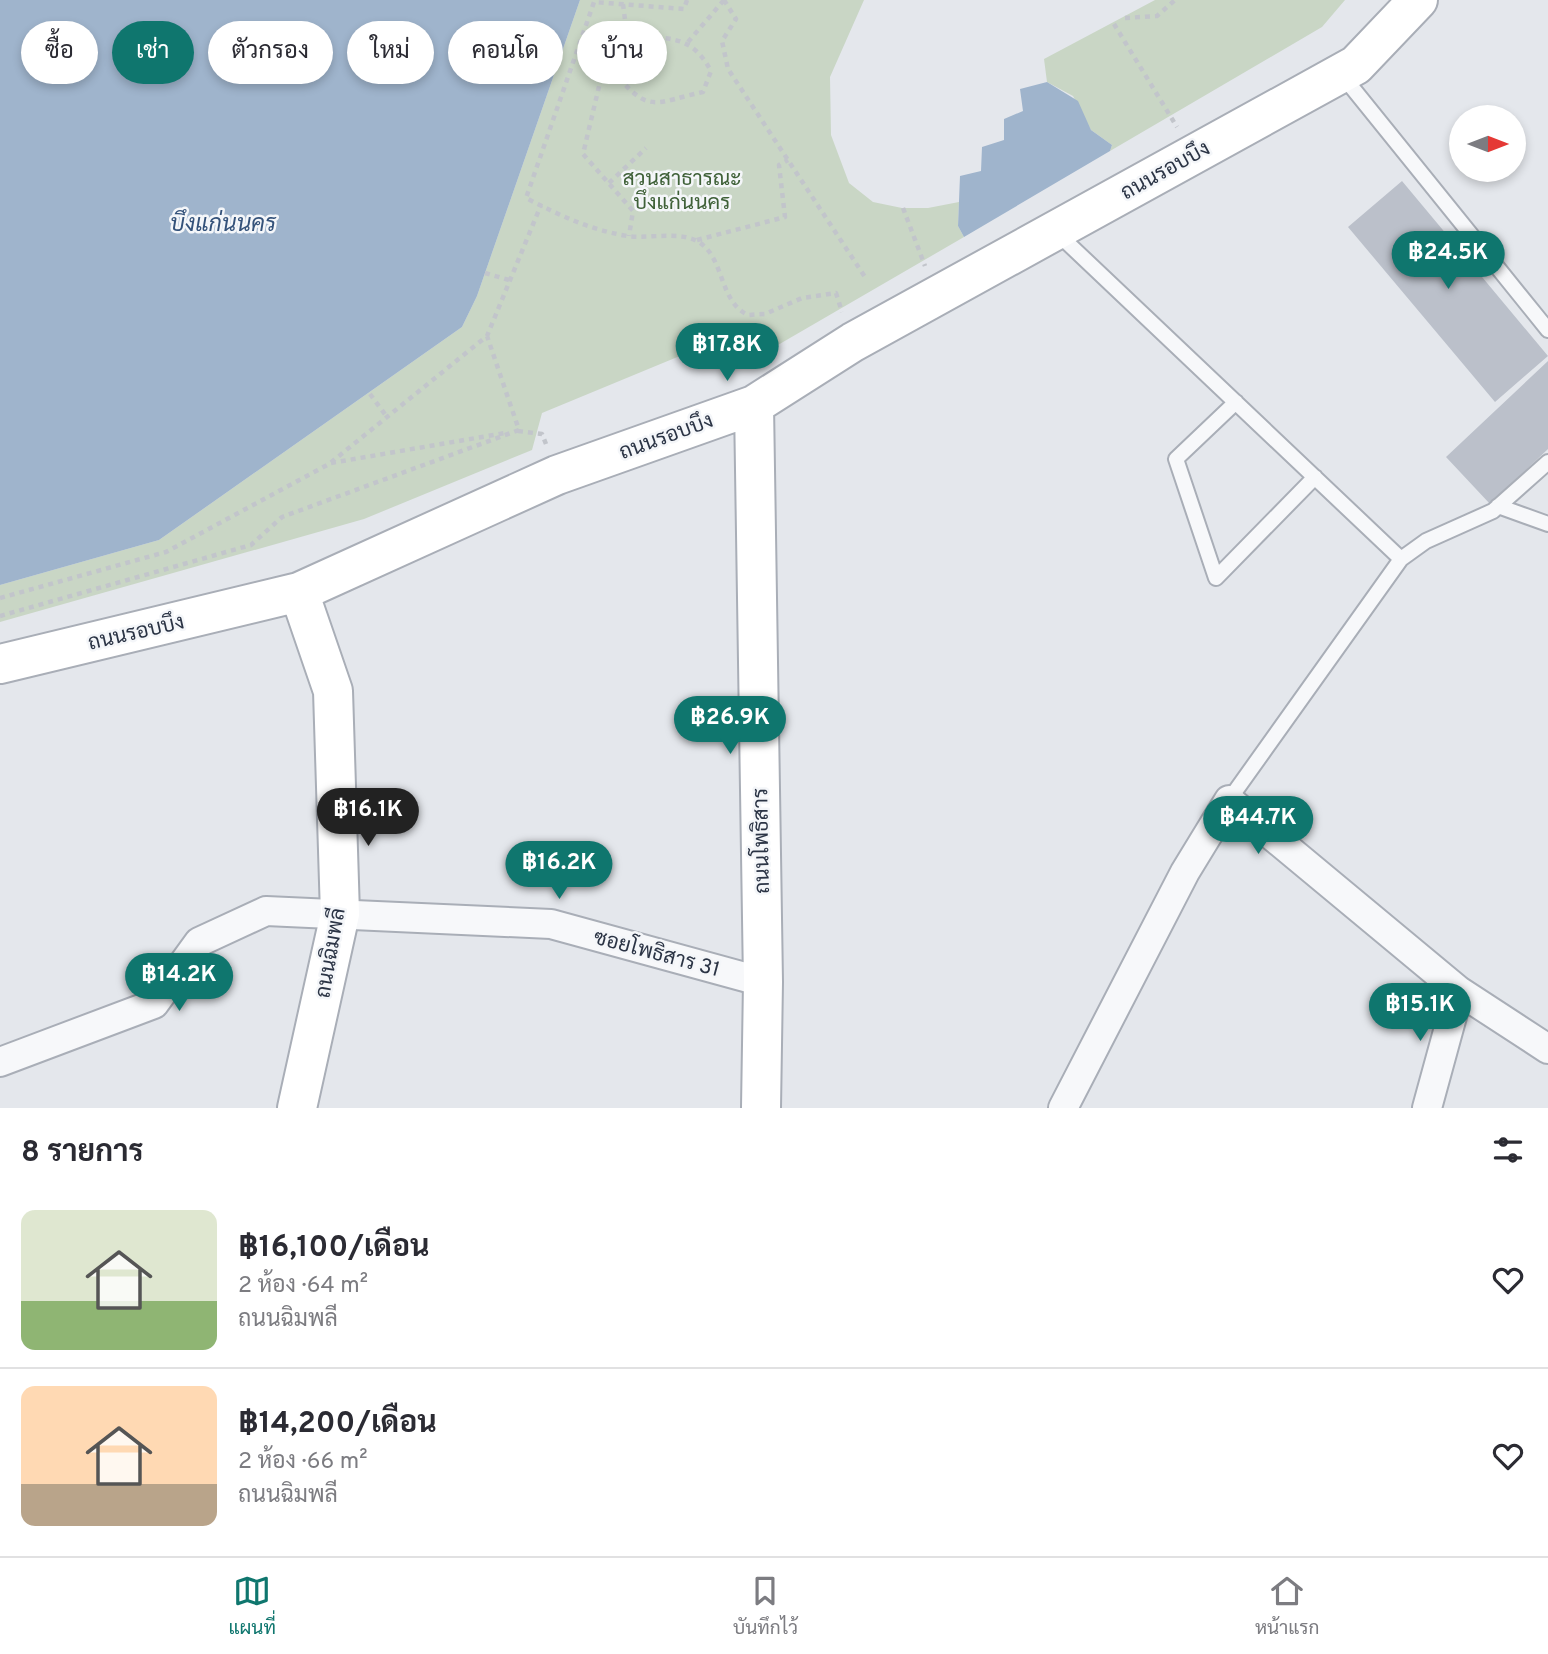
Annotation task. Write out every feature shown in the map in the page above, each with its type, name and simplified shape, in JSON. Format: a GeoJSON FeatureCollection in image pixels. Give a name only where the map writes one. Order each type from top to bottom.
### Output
{"type":"FeatureCollection","features":[{"type":"Feature","properties":{"kind":"street","name":"ถนนรอบบึง"},"geometry":{"type":"LineString","coordinates":[[0,664],[299,592],[557,475],[754,405],[853,342],[1356,65],[1418,0]]}},
{"type":"Feature","properties":{"kind":"street","name":"ถนนโพธิสาร"},"geometry":{"type":"LineString","coordinates":[[754,405],[764,982],[761,1108]]}},
{"type":"Feature","properties":{"kind":"street","name":"ถนนฉิมพลี"},"geometry":{"type":"LineString","coordinates":[[297,1108],[340,914],[333,691],[299,592]]}},
{"type":"Feature","properties":{"kind":"street"},"geometry":{"type":"LineString","coordinates":[[1063,1108],[1185,872],[1229,800],[1460,991],[1548,1049]]}},
{"type":"Feature","properties":{"kind":"street","name":"ซอยโพธิสาร 31"},"geometry":{"type":"LineString","coordinates":[[0,1062],[154,1004],[199,942],[266,911],[551,924],[764,982]]}},
{"type":"Feature","properties":{"kind":"street"},"geometry":{"type":"LineString","coordinates":[[1427,1108],[1460,991]]}},
{"type":"Feature","properties":{"kind":"lane"},"geometry":{"type":"LineString","coordinates":[[1341,73],[1548,330]]}},
{"type":"Feature","properties":{"kind":"lane"},"geometry":{"type":"LineString","coordinates":[[1055,231],[1401,559]]}},
{"type":"Feature","properties":{"kind":"lane"},"geometry":{"type":"LineString","coordinates":[[1236,402],[1176,459],[1216,578],[1315,477]]}},
{"type":"Feature","properties":{"kind":"lane"},"geometry":{"type":"LineString","coordinates":[[1229,800],[1401,559],[1426,541],[1498,506],[1545,467]]}},
{"type":"Feature","properties":{"kind":"lane"},"geometry":{"type":"LineString","coordinates":[[1498,506],[1548,524]]}},
{"type":"Feature","properties":{"kind":"path"},"geometry":{"type":"LineString","coordinates":[[687,0],[684,9],[594,2],[526,198],[579,226],[629,236],[696,240],[785,216],[779,165],[788,160]]}},
{"type":"Feature","properties":{"kind":"path"},"geometry":{"type":"LineString","coordinates":[[688,42],[724,0],[736,19],[722,41],[728,68],[865,276]]}},
{"type":"Feature","properties":{"kind":"path"},"geometry":{"type":"LineString","coordinates":[[1125,18],[1157,16],[1175,0]]}},
{"type":"Feature","properties":{"kind":"path"},"geometry":{"type":"LineString","coordinates":[[623,4],[625,21]]}},
{"type":"Feature","properties":{"kind":"path"},"geometry":{"type":"LineString","coordinates":[[1114,24],[1195,154]]}},
{"type":"Feature","properties":{"kind":"path"},"geometry":{"type":"LineString","coordinates":[[624,84],[635,99],[653,103],[703,92],[711,71],[703,57],[688,42],[667,40]]}},
{"type":"Feature","properties":{"kind":"path"},"geometry":{"type":"LineString","coordinates":[[600,84],[583,154],[633,211],[629,236]]}},
{"type":"Feature","properties":{"kind":"path"},"geometry":{"type":"LineString","coordinates":[[609,183],[646,148]]}},
{"type":"Feature","properties":{"kind":"path"},"geometry":{"type":"LineString","coordinates":[[0,598],[166,552],[329,464],[487,336],[541,205]]}},
{"type":"Feature","properties":{"kind":"path"},"geometry":{"type":"LineString","coordinates":[[902,208],[937,296]]}},
{"type":"Feature","properties":{"kind":"path"},"geometry":{"type":"LineString","coordinates":[[696,240],[708,250],[731,300],[740,311],[748,315],[765,314],[802,298],[836,293],[853,342]]}},
{"type":"Feature","properties":{"kind":"path"},"geometry":{"type":"LineString","coordinates":[[485,273],[509,280]]}},
{"type":"Feature","properties":{"kind":"path"},"geometry":{"type":"LineString","coordinates":[[487,336],[519,430]]}},
{"type":"Feature","properties":{"kind":"path"},"geometry":{"type":"LineString","coordinates":[[370,394],[387,417]]}},
{"type":"Feature","properties":{"kind":"path"},"geometry":{"type":"LineString","coordinates":[[0,616],[250,545],[282,517],[519,430]]}},
{"type":"Feature","properties":{"kind":"path"},"geometry":{"type":"LineString","coordinates":[[329,464],[519,430],[542,434],[557,475]]}},
{"type":"Feature","properties":{"kind":"green space","name":"สวนสาธารณะ บึงแก่นนคร"},"geometry":{"type":"Polygon","coordinates":[[[580,0],[864,0],[830,77],[831,135],[849,183],[873,202],[902,208],[928,208],[959,202],[958,226],[964,237],[771,349],[729,366],[704,346],[542,413],[532,450],[364,519],[0,622],[0,585],[159,540],[462,327],[477,296],[551,84],[563,84],[563,49],[580,0]]]}},
{"type":"Feature","properties":{"kind":"green space"},"geometry":{"type":"Polygon","coordinates":[[[1155,0],[1345,0],[1322,27],[1110,151],[1112,145],[1091,130],[1073,96],[1047,82],[1044,59],[1155,0]]]}},
{"type":"Feature","properties":{"kind":"water","name":"บึงแก่นนคร"},"geometry":{"type":"Polygon","coordinates":[[[0,0],[580,0],[563,49],[563,21],[448,21],[448,84],[551,84],[477,296],[462,327],[159,540],[0,585],[0,0]]]}},
{"type":"Feature","properties":{"kind":"water"},"geometry":{"type":"Polygon","coordinates":[[[1047,82],[1078,101],[1091,130],[1112,145],[1110,151],[964,237],[958,226],[960,176],[981,171],[982,147],[1004,140],[1004,119],[1023,111],[1020,89],[1047,82]]]}},
{"type":"Feature","properties":{"kind":"building"},"geometry":{"type":"Polygon","coordinates":[[[1402,181],[1548,356],[1495,402],[1348,227],[1402,181]]]}},
{"type":"Feature","properties":{"kind":"building"},"geometry":{"type":"Polygon","coordinates":[[[1548,361],[1548,449],[1490,504],[1446,457],[1548,361]]]}}]}
